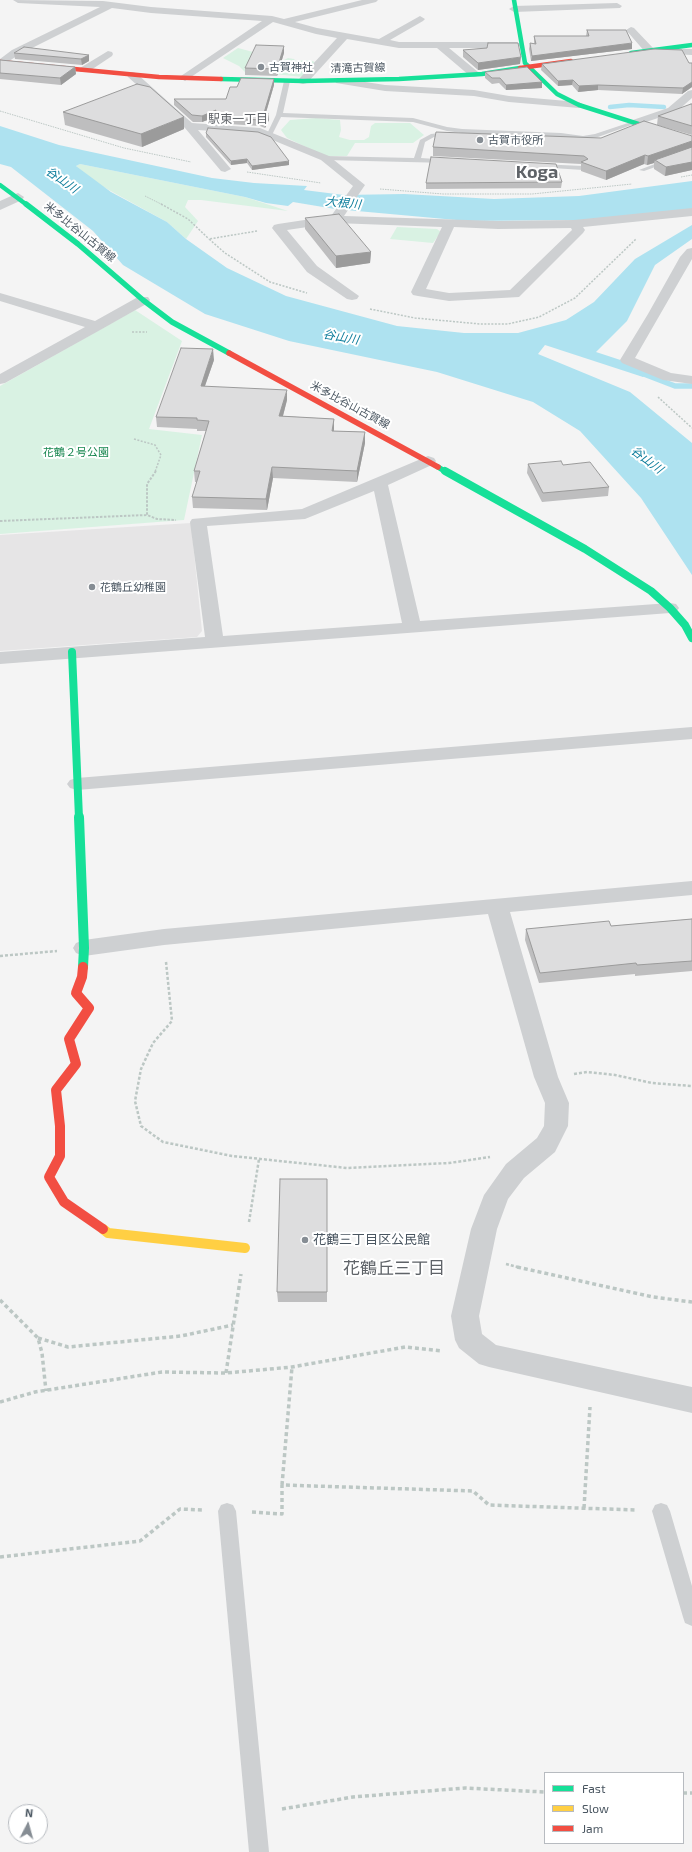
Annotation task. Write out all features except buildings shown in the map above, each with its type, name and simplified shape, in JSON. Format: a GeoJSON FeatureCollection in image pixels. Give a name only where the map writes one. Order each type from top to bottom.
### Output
{"type":"FeatureCollection","features":[{"type":"Feature","properties":{"kind":"main road"},"geometry":{"type":"LineString","coordinates":[[514,5],[525,63],[557,94],[579,105],[692,141]]}},
{"type":"Feature","properties":{"kind":"main road"},"geometry":{"type":"LineString","coordinates":[[620,55],[692,45]]}},
{"type":"Feature","properties":{"kind":"main road","name":"清滝古賀線"},"geometry":{"type":"LineString","coordinates":[[1,62],[132,75],[185,78],[340,81],[474,74],[583,60]]}},
{"type":"Feature","properties":{"kind":"main road","name":"米多比谷山古賀線"},"geometry":{"type":"LineString","coordinates":[[0,184],[78,244],[143,300],[172,322],[428,461],[585,549],[651,591],[670,608],[685,625],[692,638]]}},
{"type":"Feature","properties":{"kind":"main road"},"geometry":{"type":"LineString","coordinates":[[72,652],[84,948],[82,977],[76,992],[89,1008],[70,1039],[76,1064],[56,1090],[60,1126],[60,1156],[49,1177],[64,1202],[108,1233],[245,1248]]}},
{"type":"Feature","properties":{"kind":"street"},"geometry":{"type":"LineString","coordinates":[[18,0],[115,2],[151,10],[272,19],[316,31],[399,45],[521,45]]}},
{"type":"Feature","properties":{"kind":"street"},"geometry":{"type":"LineString","coordinates":[[340,0],[353,4]]}},
{"type":"Feature","properties":{"kind":"street"},"geometry":{"type":"LineString","coordinates":[[283,22],[373,0]]}},
{"type":"Feature","properties":{"kind":"street"},"geometry":{"type":"LineString","coordinates":[[1,62],[16,52],[115,2]]}},
{"type":"Feature","properties":{"kind":"street"},"geometry":{"type":"LineString","coordinates":[[514,5],[617,6]]}},
{"type":"Feature","properties":{"kind":"street"},"geometry":{"type":"LineString","coordinates":[[185,78],[272,19]]}},
{"type":"Feature","properties":{"kind":"street"},"geometry":{"type":"LineString","coordinates":[[380,42],[420,19]]}},
{"type":"Feature","properties":{"kind":"street"},"geometry":{"type":"LineString","coordinates":[[632,30],[650,51],[692,52]]}},
{"type":"Feature","properties":{"kind":"street"},"geometry":{"type":"LineString","coordinates":[[303,81],[344,36]]}},
{"type":"Feature","properties":{"kind":"street"},"geometry":{"type":"LineString","coordinates":[[439,45],[474,74]]}},
{"type":"Feature","properties":{"kind":"street"},"geometry":{"type":"LineString","coordinates":[[84,70],[108,54]]}},
{"type":"Feature","properties":{"kind":"street"},"geometry":{"type":"LineString","coordinates":[[132,75],[189,126],[225,169]]}},
{"type":"Feature","properties":{"kind":"street"},"geometry":{"type":"LineString","coordinates":[[340,81],[385,88],[474,93],[579,105]]}},
{"type":"Feature","properties":{"kind":"street"},"geometry":{"type":"LineString","coordinates":[[634,123],[672,110],[690,96]]}},
{"type":"Feature","properties":{"kind":"street"},"geometry":{"type":"LineString","coordinates":[[189,126],[260,131],[325,158],[359,185],[335,219]]}},
{"type":"Feature","properties":{"kind":"street"},"geometry":{"type":"LineString","coordinates":[[0,206],[18,197]]}},
{"type":"Feature","properties":{"kind":"street"},"geometry":{"type":"LineString","coordinates":[[352,296],[312,269],[278,228],[335,219],[449,224],[574,224],[692,212]]}},
{"type":"Feature","properties":{"kind":"street"},"geometry":{"type":"LineString","coordinates":[[449,224],[418,292],[449,297],[514,294],[579,230],[574,224]]}},
{"type":"Feature","properties":{"kind":"street"},"geometry":{"type":"LineString","coordinates":[[692,252],[686,256],[655,314],[627,360],[668,377],[692,380]]}},
{"type":"Feature","properties":{"kind":"street"},"geometry":{"type":"LineString","coordinates":[[0,297],[97,326]]}},
{"type":"Feature","properties":{"kind":"street"},"geometry":{"type":"LineString","coordinates":[[0,380],[143,300]]}},
{"type":"Feature","properties":{"kind":"street"},"geometry":{"type":"LineString","coordinates":[[215,642],[198,522],[306,514],[428,461]]}},
{"type":"Feature","properties":{"kind":"street"},"geometry":{"type":"LineString","coordinates":[[380,483],[412,627]]}},
{"type":"Feature","properties":{"kind":"street"},"geometry":{"type":"LineString","coordinates":[[0,658],[670,608]]}},
{"type":"Feature","properties":{"kind":"street"},"geometry":{"type":"LineString","coordinates":[[77,784],[692,733]]}},
{"type":"Feature","properties":{"kind":"street"},"geometry":{"type":"LineString","coordinates":[[84,948],[164,937],[281,925],[692,888]]}},
{"type":"Feature","properties":{"kind":"street"},"geometry":{"type":"LineString","coordinates":[[497,906],[546,1077],[557,1103],[556,1126],[546,1145],[515,1171],[497,1195],[484,1229],[479,1258],[465,1316],[469,1340],[489,1356],[692,1400]]}},
{"type":"Feature","properties":{"kind":"lane"},"geometry":{"type":"LineString","coordinates":[[270,134],[279,115],[287,81]]}},
{"type":"Feature","properties":{"kind":"lane"},"geometry":{"type":"LineString","coordinates":[[279,115],[413,120],[426,122],[471,140]]}},
{"type":"Feature","properties":{"kind":"lane"},"geometry":{"type":"LineString","coordinates":[[416,159],[422,141],[433,135],[447,131],[590,138],[634,123]]}},
{"type":"Feature","properties":{"kind":"lane"},"geometry":{"type":"LineString","coordinates":[[538,142],[554,141],[567,136]]}},
{"type":"Feature","properties":{"kind":"lane"},"geometry":{"type":"LineString","coordinates":[[642,170],[692,152]]}},
{"type":"Feature","properties":{"kind":"lane"},"geometry":{"type":"LineString","coordinates":[[325,158],[456,161]]}},
{"type":"Feature","properties":{"kind":"lane"},"geometry":{"type":"LineString","coordinates":[[528,165],[583,168]]}},
{"type":"Feature","properties":{"kind":"lane"},"geometry":{"type":"LineString","coordinates":[[227,1511],[259,1852]]}},
{"type":"Feature","properties":{"kind":"lane"},"geometry":{"type":"LineString","coordinates":[[661,1511],[692,1617]]}},
{"type":"Feature","properties":{"kind":"path"},"geometry":{"type":"LineString","coordinates":[[0,112],[124,148],[225,169],[358,188],[443,194],[532,194],[635,184]]}},
{"type":"Feature","properties":{"kind":"path"},"geometry":{"type":"LineString","coordinates":[[680,177],[692,175]]}},
{"type":"Feature","properties":{"kind":"path"},"geometry":{"type":"LineString","coordinates":[[145,196],[188,219],[208,239]]}},
{"type":"Feature","properties":{"kind":"path"},"geometry":{"type":"LineString","coordinates":[[657,395],[692,428]]}},
{"type":"Feature","properties":{"kind":"path"},"geometry":{"type":"LineString","coordinates":[[134,439],[155,445],[161,455],[156,470],[147,484],[147,515]]}},
{"type":"Feature","properties":{"kind":"path"},"geometry":{"type":"LineString","coordinates":[[0,521],[147,515],[157,519],[191,519],[198,522]]}},
{"type":"Feature","properties":{"kind":"path"},"geometry":{"type":"LineString","coordinates":[[164,937],[172,1021],[153,1043],[141,1069],[135,1101],[141,1126],[163,1142],[232,1156],[346,1168],[449,1163],[496,1156]]}},
{"type":"Feature","properties":{"kind":"path"},"geometry":{"type":"LineString","coordinates":[[0,956],[84,948]]}},
{"type":"Feature","properties":{"kind":"path"},"geometry":{"type":"LineString","coordinates":[[546,1077],[587,1072],[615,1075],[652,1083],[692,1086]]}},
{"type":"Feature","properties":{"kind":"path"},"geometry":{"type":"LineString","coordinates":[[479,1258],[567,1279],[653,1297],[692,1302]]}},
{"type":"Feature","properties":{"kind":"path"},"geometry":{"type":"LineString","coordinates":[[0,1300],[38,1338],[68,1348],[181,1336],[233,1325]]}},
{"type":"Feature","properties":{"kind":"path"},"geometry":{"type":"LineString","coordinates":[[38,1338],[42,1353],[46,1391]]}},
{"type":"Feature","properties":{"kind":"path"},"geometry":{"type":"LineString","coordinates":[[0,1402],[46,1391],[162,1372],[226,1373],[292,1367],[405,1347],[443,1351]]}},
{"type":"Feature","properties":{"kind":"path"},"geometry":{"type":"LineString","coordinates":[[0,1557],[140,1541],[180,1508],[282,1514],[282,1485],[292,1367]]}},
{"type":"Feature","properties":{"kind":"path"},"geometry":{"type":"LineString","coordinates":[[584,1508],[592,1378]]}},
{"type":"Feature","properties":{"kind":"path"},"geometry":{"type":"LineString","coordinates":[[282,1485],[473,1491],[489,1505],[661,1511]]}},
{"type":"Feature","properties":{"kind":"path"},"geometry":{"type":"LineString","coordinates":[[256,1814],[354,1797],[465,1788],[544,1792]]}},
{"type":"Feature","properties":{"kind":"shaded area"},"geometry":{"type":"Polygon","coordinates":[[[191,523],[202,631],[197,637],[0,651],[0,535],[191,523]]]}},
{"type":"Feature","properties":{"kind":"green space"},"geometry":{"type":"Polygon","coordinates":[[[238,48],[253,52],[252,53],[258,57],[251,74],[245,72],[239,66],[223,58],[238,48]]]}},
{"type":"Feature","properties":{"kind":"green space"},"geometry":{"type":"Polygon","coordinates":[[[288,58],[296,61],[310,60],[315,62],[303,77],[274,74],[278,63],[288,58]]]}},
{"type":"Feature","properties":{"kind":"green space"},"geometry":{"type":"Polygon","coordinates":[[[316,118],[340,120],[341,130],[339,137],[350,140],[364,140],[369,137],[371,126],[375,123],[410,123],[424,135],[413,143],[355,143],[347,156],[325,156],[287,138],[281,130],[290,120],[316,118]]]}},
{"type":"Feature","properties":{"kind":"green space"},"geometry":{"type":"Polygon","coordinates":[[[80,164],[245,197],[288,211],[201,200],[188,200],[185,207],[198,221],[186,239],[167,222],[98,184],[76,166],[80,164]]]}},
{"type":"Feature","properties":{"kind":"green space"},"geometry":{"type":"Polygon","coordinates":[[[397,227],[437,229],[441,232],[433,243],[390,239],[397,227]]]}},
{"type":"Feature","properties":{"kind":"green space","name":"花鶴２号公園"},"geometry":{"type":"Polygon","coordinates":[[[135,310],[182,341],[149,429],[202,435],[184,520],[0,534],[0,386],[135,310]]]}},
{"type":"Feature","properties":{"kind":"water"},"geometry":{"type":"Polygon","coordinates":[[[0,126],[59,145],[212,178],[254,183],[307,186],[304,190],[344,195],[404,194],[494,199],[579,196],[692,181],[692,209],[582,220],[467,221],[335,209],[293,202],[288,206],[266,203],[245,197],[80,164],[76,166],[111,192],[167,222],[186,239],[227,268],[286,296],[397,326],[464,333],[518,333],[566,320],[594,302],[635,259],[692,225],[692,239],[655,265],[627,321],[596,352],[654,371],[643,377],[545,345],[538,354],[630,392],[692,443],[692,575],[641,498],[580,431],[533,402],[437,372],[289,341],[205,314],[123,265],[93,231],[11,167],[0,164],[0,126]]]}},
{"type":"Feature","properties":{"kind":"waterway"},"geometry":{"type":"LineString","coordinates":[[610,107],[629,105],[664,107]]}},
{"type":"Feature","properties":{"kind":"waterway"},"geometry":{"type":"LineString","coordinates":[[636,371],[675,386],[692,386]]}},
{"type":"Feature","properties":{"kind":"traffic: fast"},"geometry":{"type":"LineString","coordinates":[[514,0],[525,63],[557,94],[579,105],[692,141]]}},
{"type":"Feature","properties":{"kind":"traffic: fast"},"geometry":{"type":"LineString","coordinates":[[631,53],[692,45]]}},
{"type":"Feature","properties":{"kind":"traffic: fast"},"geometry":{"type":"LineString","coordinates":[[221,79],[303,81],[399,79],[482,74],[520,68]]}},
{"type":"Feature","properties":{"kind":"traffic: fast"},"geometry":{"type":"LineString","coordinates":[[0,185],[78,244],[143,300],[172,322],[229,353]]}},
{"type":"Feature","properties":{"kind":"traffic: fast"},"geometry":{"type":"LineString","coordinates":[[438,467],[585,549],[651,591],[670,608],[685,625],[692,638]]}},
{"type":"Feature","properties":{"kind":"traffic: fast"},"geometry":{"type":"LineString","coordinates":[[72,652],[84,948],[83,967]]}},
{"type":"Feature","properties":{"kind":"traffic: slow"},"geometry":{"type":"LineString","coordinates":[[103,1229],[108,1233],[245,1248]]}},
{"type":"Feature","properties":{"kind":"traffic: jam"},"geometry":{"type":"LineString","coordinates":[[520,68],[571,61]]}},
{"type":"Feature","properties":{"kind":"traffic: jam"},"geometry":{"type":"LineString","coordinates":[[0,62],[159,77],[221,79]]}},
{"type":"Feature","properties":{"kind":"traffic: jam"},"geometry":{"type":"LineString","coordinates":[[229,353],[438,467]]}},
{"type":"Feature","properties":{"kind":"traffic: jam"},"geometry":{"type":"LineString","coordinates":[[83,967],[82,977],[76,993],[89,1008],[69,1039],[76,1064],[56,1090],[60,1126],[60,1156],[49,1177],[64,1202],[103,1229]]}},
{"type":"Feature","properties":{"kind":"place","name":"古賀神社"},"geometry":{"type":"Point","coordinates":[261,67]}},
{"type":"Feature","properties":{"kind":"place","name":"古賀市役所"},"geometry":{"type":"Point","coordinates":[480,140]}},
{"type":"Feature","properties":{"kind":"place","name":"花鶴丘幼稚園"},"geometry":{"type":"Point","coordinates":[92,587]}},
{"type":"Feature","properties":{"kind":"place","name":"花鶴三丁目区公民館"},"geometry":{"type":"Point","coordinates":[305,1240]}},
{"type":"Feature","properties":{"kind":"district","name":"駅東一丁目"},"geometry":{"type":"Point","coordinates":[238,119]}},
{"type":"Feature","properties":{"kind":"district","name":"Koga"},"geometry":{"type":"Point","coordinates":[537,172]}},
{"type":"Feature","properties":{"kind":"district","name":"花鶴丘三丁目"},"geometry":{"type":"Point","coordinates":[394,1268]}},
{"type":"Feature","properties":{"kind":"water label","name":"谷山川"},"geometry":{"type":"Point","coordinates":[62,180]}},
{"type":"Feature","properties":{"kind":"water label","name":"大根川"},"geometry":{"type":"Point","coordinates":[343,203]}},
{"type":"Feature","properties":{"kind":"water label","name":"谷山川"},"geometry":{"type":"Point","coordinates":[341,337]}},
{"type":"Feature","properties":{"kind":"water label","name":"谷山川"},"geometry":{"type":"Point","coordinates":[647,460]}}]}
